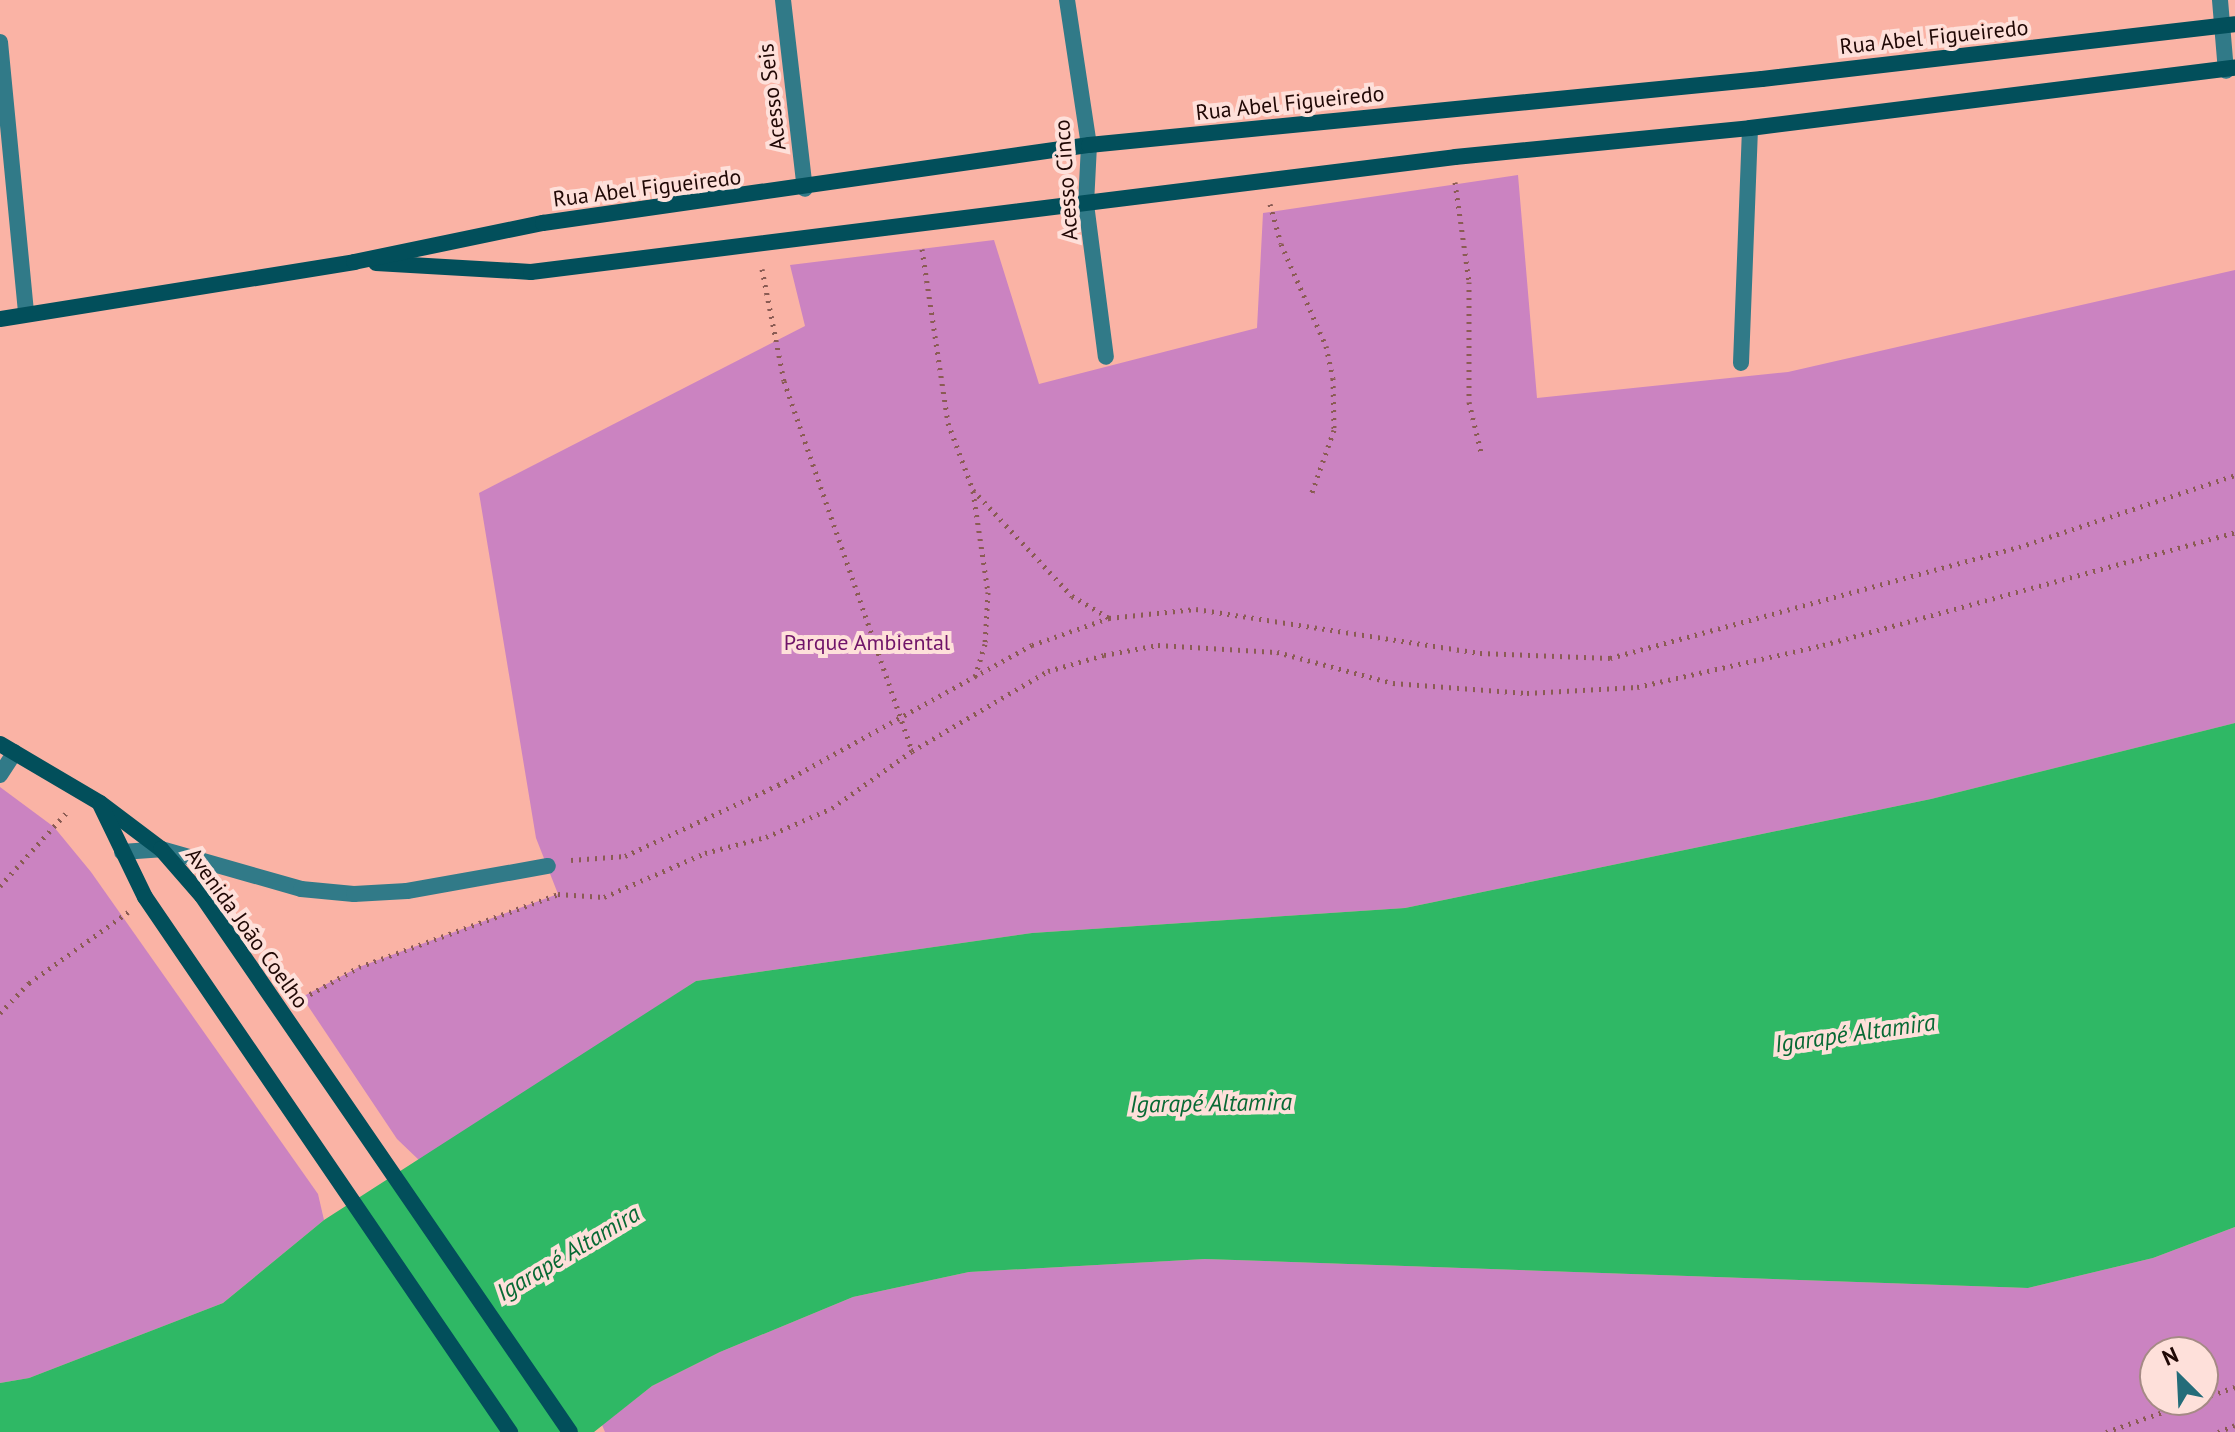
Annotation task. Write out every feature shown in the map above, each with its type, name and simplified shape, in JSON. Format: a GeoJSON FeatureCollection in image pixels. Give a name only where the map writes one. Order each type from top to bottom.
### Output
{"type":"FeatureCollection","features":[{"type":"Feature","properties":{"kind":"street","name":"Acesso Seis"},"geometry":{"type":"LineString","coordinates":[[783,0],[805,189]]}},
{"type":"Feature","properties":{"kind":"street","name":"Acesso Cinco"},"geometry":{"type":"LineString","coordinates":[[1067,0],[1089,145],[1086,204],[1106,357]]}},
{"type":"Feature","properties":{"kind":"street"},"geometry":{"type":"LineString","coordinates":[[2220,0],[2229,25],[2230,70]]}},
{"type":"Feature","properties":{"kind":"street","name":"Rua Abel Figueiredo"},"geometry":{"type":"LineString","coordinates":[[0,319],[354,262],[543,223],[805,189],[1089,145],[2229,25]]}},
{"type":"Feature","properties":{"kind":"street"},"geometry":{"type":"LineString","coordinates":[[0,43],[26,314]]}},
{"type":"Feature","properties":{"kind":"street","name":"Rua Abel Figueiredo"},"geometry":{"type":"LineString","coordinates":[[354,262],[531,272],[1455,157],[1750,128],[2230,70]]}},
{"type":"Feature","properties":{"kind":"street"},"geometry":{"type":"LineString","coordinates":[[1741,363],[1750,128]]}},
{"type":"Feature","properties":{"kind":"street"},"geometry":{"type":"LineString","coordinates":[[0,775],[7,748]]}},
{"type":"Feature","properties":{"kind":"street","name":"Avenida João Coelho"},"geometry":{"type":"LineString","coordinates":[[7,748],[93,798],[161,849],[202,896],[570,1432]]}},
{"type":"Feature","properties":{"kind":"street"},"geometry":{"type":"LineString","coordinates":[[93,798],[145,897],[510,1432]]}},
{"type":"Feature","properties":{"kind":"street"},"geometry":{"type":"LineString","coordinates":[[122,852],[161,849],[301,889],[354,894],[407,891],[548,866]]}},
{"type":"Feature","properties":{"kind":"path"},"geometry":{"type":"LineString","coordinates":[[1455,157],[1458,224],[1469,282],[1469,402],[1481,452]]}},
{"type":"Feature","properties":{"kind":"path"},"geometry":{"type":"LineString","coordinates":[[1267,180],[1272,222],[1326,346],[1333,378],[1334,430],[1311,495]]}},
{"type":"Feature","properties":{"kind":"path"},"geometry":{"type":"LineString","coordinates":[[920,224],[937,371],[948,423],[973,490],[988,592],[985,644],[975,676]]}},
{"type":"Feature","properties":{"kind":"path"},"geometry":{"type":"LineString","coordinates":[[753,242],[784,381],[903,717],[912,751]]}},
{"type":"Feature","properties":{"kind":"path"},"geometry":{"type":"LineString","coordinates":[[558,894],[548,866],[625,856],[778,785],[1032,645],[1109,618],[1196,609],[1480,653],[1610,658],[2019,547],[2235,475]]}},
{"type":"Feature","properties":{"kind":"path"},"geometry":{"type":"LineString","coordinates":[[973,490],[1072,596],[1109,618]]}},
{"type":"Feature","properties":{"kind":"path"},"geometry":{"type":"LineString","coordinates":[[311,1010],[302,997],[359,967],[558,894],[604,897],[705,853],[766,837],[832,808],[912,751],[1048,671],[1158,645],[1277,652],[1393,683],[1527,693],[1637,687],[1823,645],[2235,532]]}},
{"type":"Feature","properties":{"kind":"path"},"geometry":{"type":"LineString","coordinates":[[0,886],[93,798]]}},
{"type":"Feature","properties":{"kind":"path"},"geometry":{"type":"LineString","coordinates":[[0,1013],[29,983],[145,897]]}},
{"type":"Feature","properties":{"kind":"path"},"geometry":{"type":"LineString","coordinates":[[2106,1432],[2152,1416]]}},
{"type":"Feature","properties":{"kind":"path"},"geometry":{"type":"LineString","coordinates":[[2218,1432],[2235,1425]]}},
{"type":"Feature","properties":{"kind":"green space","name":"Parque Ambiental"},"geometry":{"type":"Polygon","coordinates":[[[1518,175],[1537,398],[1788,372],[2235,270],[2235,723],[1931,799],[1405,908],[1032,933],[696,981],[421,1162],[397,1139],[302,997],[359,967],[558,894],[536,838],[479,493],[805,326],[790,265],[994,240],[1039,384],[1257,328],[1263,213],[1518,175]]]}},
{"type":"Feature","properties":{"kind":"green space"},"geometry":{"type":"Polygon","coordinates":[[[0,787],[54,827],[91,872],[318,1194],[324,1220],[223,1303],[29,1378],[0,1383],[0,787]]]}},
{"type":"Feature","properties":{"kind":"green space"},"geometry":{"type":"Polygon","coordinates":[[[2235,1227],[2235,1432],[605,1432],[602,1425],[652,1386],[720,1352],[853,1297],[969,1272],[1205,1259],[2028,1288],[2153,1258],[2235,1227]]]}},
{"type":"Feature","properties":{"kind":"water","name":"Igarapé Altamira"},"geometry":{"type":"Polygon","coordinates":[[[2235,723],[2235,1227],[2153,1258],[2028,1288],[1205,1259],[969,1272],[853,1297],[720,1352],[652,1386],[594,1432],[0,1432],[0,1383],[29,1378],[223,1303],[324,1220],[696,981],[1032,933],[1405,908],[1931,799],[2235,723]]]}}]}
